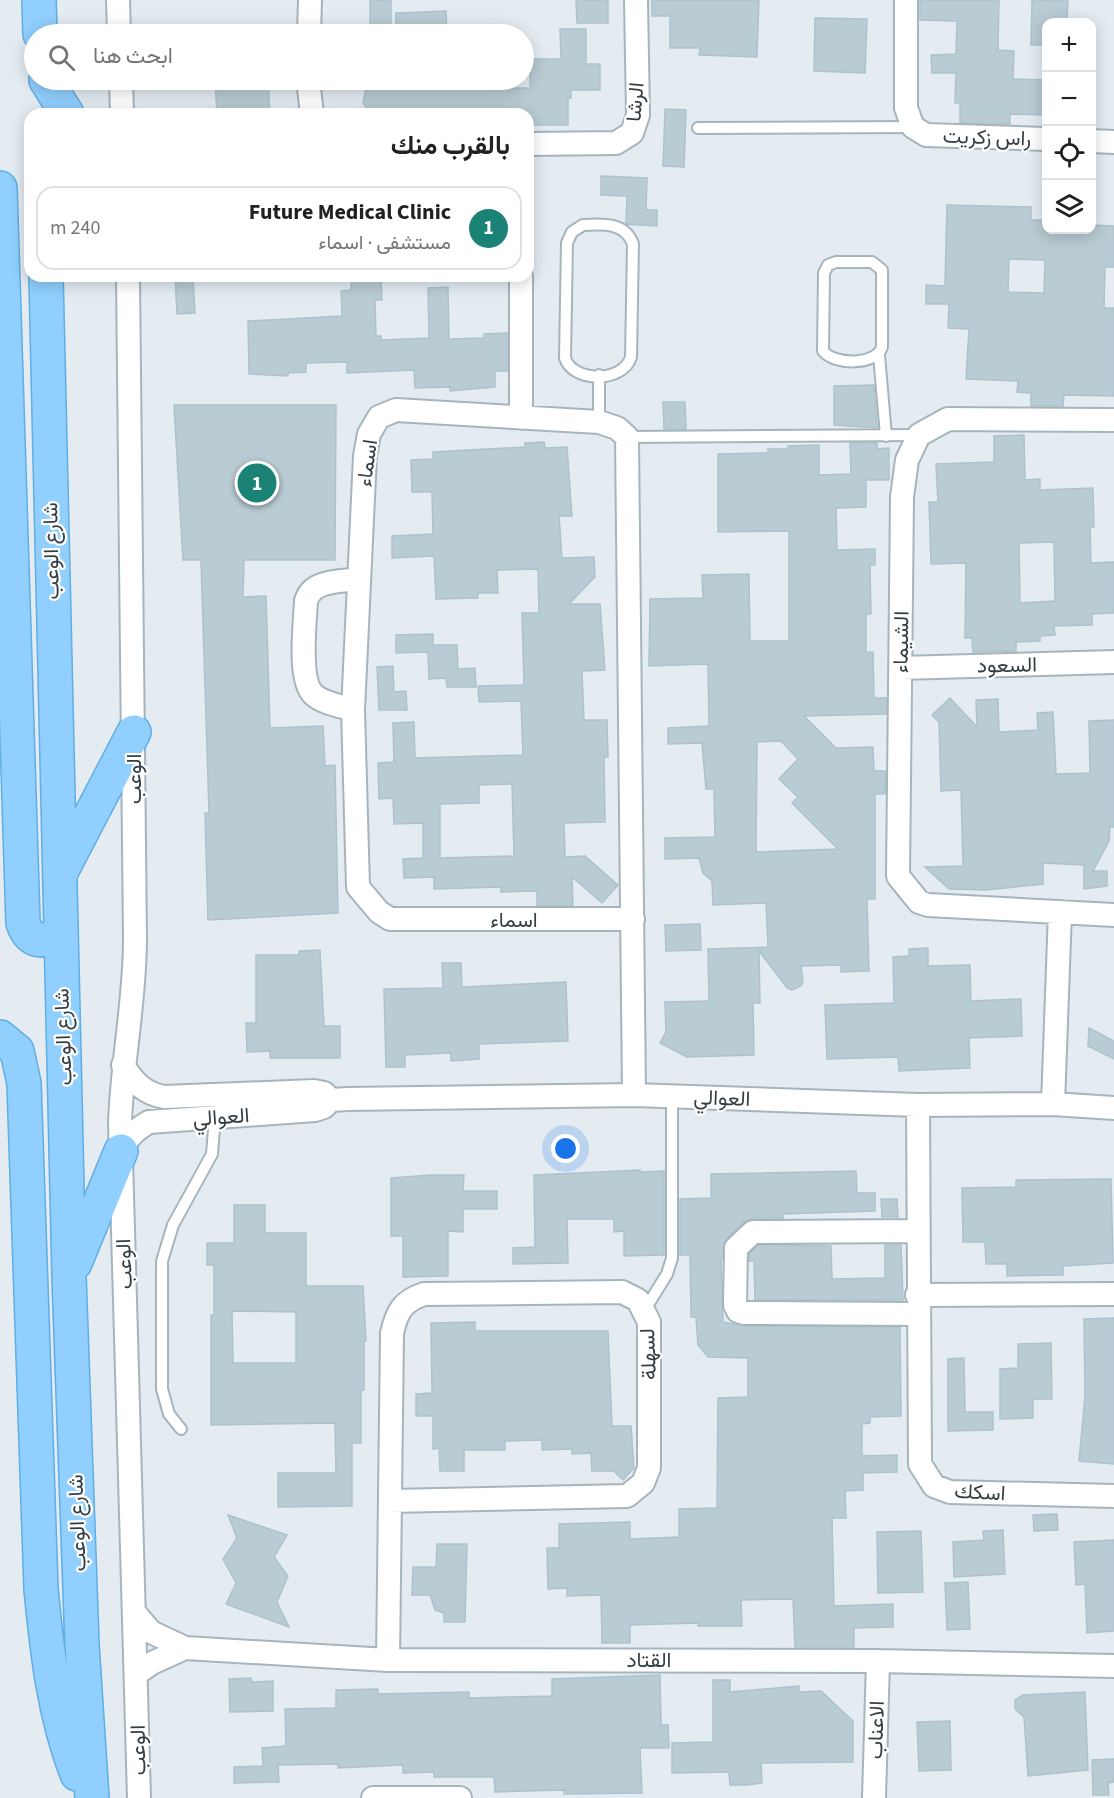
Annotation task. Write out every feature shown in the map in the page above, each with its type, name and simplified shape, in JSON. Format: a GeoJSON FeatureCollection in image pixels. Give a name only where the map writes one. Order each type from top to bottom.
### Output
{"type":"FeatureCollection","features":[{"type":"Feature","properties":{"kind":"main road"},"geometry":{"type":"LineString","coordinates":[[39,0],[40,24]]}},
{"type":"Feature","properties":{"kind":"main road"},"geometry":{"type":"LineString","coordinates":[[42,90],[42,108]]}},
{"type":"Feature","properties":{"kind":"main road"},"geometry":{"type":"LineString","coordinates":[[52,90],[63,108]]}},
{"type":"Feature","properties":{"kind":"main road"},"geometry":{"type":"LineString","coordinates":[[0,188],[23,923],[26,933],[40,941],[50,940],[60,933]]}},
{"type":"Feature","properties":{"kind":"main road","name":"شارع الوعب"},"geometry":{"type":"LineString","coordinates":[[46,282],[58,879],[69,1276],[82,1645],[92,1798]]}},
{"type":"Feature","properties":{"kind":"main road"},"geometry":{"type":"LineString","coordinates":[[58,879],[134,732]]}},
{"type":"Feature","properties":{"kind":"main road"},"geometry":{"type":"LineString","coordinates":[[61,984],[46,1022],[30,1041],[6,1049],[26,1097],[41,1589],[47,1647],[57,1704],[72,1760],[87,1798]]}},
{"type":"Feature","properties":{"kind":"main road"},"geometry":{"type":"LineString","coordinates":[[69,1276],[121,1151]]}},
{"type":"Feature","properties":{"kind":"street"},"geometry":{"type":"LineString","coordinates":[[118,0],[119,24]]}},
{"type":"Feature","properties":{"kind":"street"},"geometry":{"type":"LineString","coordinates":[[309,24],[310,0]]}},
{"type":"Feature","properties":{"kind":"street","name":"الرشا"},"geometry":{"type":"LineString","coordinates":[[534,144],[616,143],[632,133],[638,115],[636,0]]}},
{"type":"Feature","properties":{"kind":"street","name":"راس زكريت"},"geometry":{"type":"LineString","coordinates":[[906,0],[906,108],[913,127],[926,135],[1042,140]]}},
{"type":"Feature","properties":{"kind":"street"},"geometry":{"type":"LineString","coordinates":[[121,90],[122,108]]}},
{"type":"Feature","properties":{"kind":"street"},"geometry":{"type":"LineString","coordinates":[[309,90],[311,108]]}},
{"type":"Feature","properties":{"kind":"street"},"geometry":{"type":"LineString","coordinates":[[1096,141],[1114,142]]}},
{"type":"Feature","properties":{"kind":"street"},"geometry":{"type":"LineString","coordinates":[[128,282],[134,732]]}},
{"type":"Feature","properties":{"kind":"street"},"geometry":{"type":"LineString","coordinates":[[521,282],[521,418]]}},
{"type":"Feature","properties":{"kind":"street","name":"اسماء"},"geometry":{"type":"LineString","coordinates":[[627,437],[617,428],[599,422],[396,410],[380,417],[369,434],[365,456],[357,579],[353,710],[358,887],[379,912],[390,919],[404,920],[633,919]]}},
{"type":"Feature","properties":{"kind":"street"},"geometry":{"type":"LineString","coordinates":[[919,435],[948,419],[1114,420]]}},
{"type":"Feature","properties":{"kind":"street","name":"الشيماء"},"geometry":{"type":"LineString","coordinates":[[919,435],[907,460],[902,497],[898,876],[919,902],[928,905],[1114,915]]}},
{"type":"Feature","properties":{"kind":"street"},"geometry":{"type":"LineString","coordinates":[[627,437],[634,1095]]}},
{"type":"Feature","properties":{"kind":"street"},"geometry":{"type":"LineString","coordinates":[[353,710],[315,696],[310,690],[304,674],[306,601],[309,591],[315,586],[357,579]]}},
{"type":"Feature","properties":{"kind":"street","name":"السعود"},"geometry":{"type":"LineString","coordinates":[[900,668],[1114,662]]}},
{"type":"Feature","properties":{"kind":"street","name":"الوعب"},"geometry":{"type":"LineString","coordinates":[[134,732],[135,979],[123,1065],[121,1151],[139,1798]]}},
{"type":"Feature","properties":{"kind":"street"},"geometry":{"type":"LineString","coordinates":[[1053,1104],[1060,912]]}},
{"type":"Feature","properties":{"kind":"street","name":"العوالي"},"geometry":{"type":"LineString","coordinates":[[123,1065],[140,1088],[151,1095],[164,1097],[314,1091],[324,1093],[331,1100]]}},
{"type":"Feature","properties":{"kind":"street","name":"العوالي"},"geometry":{"type":"LineString","coordinates":[[121,1151],[132,1134],[149,1122],[315,1110],[324,1107],[331,1100],[476,1095],[634,1095],[918,1105],[1053,1104],[1114,1108]]}},
{"type":"Feature","properties":{"kind":"street","name":"اسكك"},"geometry":{"type":"LineString","coordinates":[[918,1105],[917,1304],[920,1464],[934,1486],[950,1492],[1114,1496]]}},
{"type":"Feature","properties":{"kind":"street"},"geometry":{"type":"LineString","coordinates":[[918,1231],[753,1232],[736,1248],[735,1305],[738,1311],[744,1313],[1114,1294]]}},
{"type":"Feature","properties":{"kind":"street","name":"لسهلة"},"geometry":{"type":"LineString","coordinates":[[388,1660],[392,1333],[397,1312],[407,1300],[424,1294],[621,1292],[638,1300],[649,1322],[649,1468],[643,1483],[627,1496],[390,1502]]}},
{"type":"Feature","properties":{"kind":"street","name":"القتاد"},"geometry":{"type":"LineString","coordinates":[[135,1613],[151,1632],[185,1648],[388,1660],[878,1661],[1114,1666]]}},
{"type":"Feature","properties":{"kind":"street","name":"القتاد"},"geometry":{"type":"LineString","coordinates":[[136,1674],[152,1663],[185,1648]]}},
{"type":"Feature","properties":{"kind":"street","name":"الاعناب"},"geometry":{"type":"LineString","coordinates":[[874,1798],[878,1661]]}},
{"type":"Feature","properties":{"kind":"street"},"geometry":{"type":"LineString","coordinates":[[373,1798],[460,1798]]}},
{"type":"Feature","properties":{"kind":"lane"},"geometry":{"type":"LineString","coordinates":[[698,128],[913,127]]}},
{"type":"Feature","properties":{"kind":"lane"},"geometry":{"type":"LineString","coordinates":[[590,225],[622,228],[633,244],[631,357],[620,372],[599,375],[576,372],[565,358],[567,243],[572,232],[590,225]]}},
{"type":"Feature","properties":{"kind":"lane"},"geometry":{"type":"LineString","coordinates":[[879,355],[872,359],[838,359],[829,357],[824,351],[824,277],[826,269],[832,263],[872,262],[882,270],[882,343],[879,355],[886,435]]}},
{"type":"Feature","properties":{"kind":"lane"},"geometry":{"type":"LineString","coordinates":[[599,375],[599,422]]}},
{"type":"Feature","properties":{"kind":"lane"},"geometry":{"type":"LineString","coordinates":[[627,437],[919,435]]}},
{"type":"Feature","properties":{"kind":"lane"},"geometry":{"type":"LineString","coordinates":[[644,1312],[667,1274],[672,1258],[672,1096]]}},
{"type":"Feature","properties":{"kind":"lane"},"geometry":{"type":"LineString","coordinates":[[181,1429],[169,1414],[162,1389],[162,1261],[173,1225],[212,1154],[215,1117]]}},
{"type":"Feature","properties":{"kind":"building"},"geometry":{"type":"Polygon","coordinates":[[[370,0],[391,0],[391,24],[370,24],[370,0]]]}},
{"type":"Feature","properties":{"kind":"building"},"geometry":{"type":"Polygon","coordinates":[[[576,0],[608,0],[608,23],[577,23],[576,0]]]}},
{"type":"Feature","properties":{"kind":"building"},"geometry":{"type":"Polygon","coordinates":[[[652,0],[759,0],[757,57],[699,55],[700,48],[670,48],[670,16],[652,16],[652,0]]]}},
{"type":"Feature","properties":{"kind":"building"},"geometry":{"type":"Polygon","coordinates":[[[920,0],[999,0],[998,50],[1014,51],[1013,79],[1042,80],[1042,115],[1010,114],[1010,124],[960,123],[960,103],[955,103],[956,73],[932,73],[931,55],[956,54],[957,21],[920,20],[920,0]]]}},
{"type":"Feature","properties":{"kind":"building"},"geometry":{"type":"Polygon","coordinates":[[[1032,0],[1068,0],[1067,18],[1042,18],[1042,45],[1031,45],[1032,0]]]}},
{"type":"Feature","properties":{"kind":"building"},"geometry":{"type":"Polygon","coordinates":[[[446,11],[447,24],[396,24],[396,13],[446,11]]]}},
{"type":"Feature","properties":{"kind":"building"},"geometry":{"type":"Polygon","coordinates":[[[815,18],[867,19],[865,73],[814,71],[815,18]]]}},
{"type":"Feature","properties":{"kind":"building"},"geometry":{"type":"Polygon","coordinates":[[[560,29],[586,29],[586,64],[600,64],[600,90],[571,90],[571,98],[568,98],[568,125],[534,125],[534,108],[366,108],[363,103],[367,90],[534,90],[534,59],[561,59],[560,29]]]}},
{"type":"Feature","properties":{"kind":"building"},"geometry":{"type":"Polygon","coordinates":[[[216,90],[269,90],[270,108],[217,108],[216,90]]]}},
{"type":"Feature","properties":{"kind":"building"},"geometry":{"type":"Polygon","coordinates":[[[665,109],[686,110],[684,167],[663,166],[665,109]]]}},
{"type":"Feature","properties":{"kind":"building"},"geometry":{"type":"Polygon","coordinates":[[[601,176],[647,178],[646,210],[657,210],[657,226],[626,224],[627,196],[601,195],[601,176]]]}},
{"type":"Feature","properties":{"kind":"building"},"geometry":{"type":"Polygon","coordinates":[[[947,205],[1031,207],[1031,220],[1042,220],[1042,234],[1096,234],[1096,225],[1114,226],[1114,267],[1105,267],[1104,308],[1114,308],[1114,396],[1064,395],[1063,406],[1031,406],[1031,393],[1017,392],[1018,381],[966,379],[969,329],[948,328],[949,304],[926,304],[926,285],[945,286],[947,205]],[[1009,259],[1008,292],[1044,293],[1045,260],[1009,259]]]}},
{"type":"Feature","properties":{"kind":"building"},"geometry":{"type":"Polygon","coordinates":[[[175,282],[193,282],[195,313],[177,314],[175,282]]]}},
{"type":"Feature","properties":{"kind":"building"},"geometry":{"type":"Polygon","coordinates":[[[351,282],[381,282],[382,300],[375,300],[376,336],[381,336],[381,340],[429,338],[428,288],[448,287],[449,339],[484,338],[484,334],[507,333],[507,371],[495,371],[495,387],[450,391],[450,387],[415,388],[414,370],[347,373],[347,362],[306,363],[306,372],[288,373],[288,376],[249,374],[248,321],[342,316],[341,291],[351,290],[351,282]]]}},
{"type":"Feature","properties":{"kind":"building"},"geometry":{"type":"Polygon","coordinates":[[[874,385],[877,428],[834,425],[834,386],[874,385]]]}},
{"type":"Feature","properties":{"kind":"building"},"geometry":{"type":"Polygon","coordinates":[[[663,402],[685,402],[686,429],[664,429],[663,402]]]}},
{"type":"Feature","properties":{"kind":"building"},"geometry":{"type":"Polygon","coordinates":[[[174,405],[336,405],[335,560],[244,560],[243,597],[266,596],[270,728],[323,726],[325,766],[335,765],[338,913],[208,920],[205,813],[209,813],[201,560],[183,560],[174,405]]]}},
{"type":"Feature","properties":{"kind":"building"},"geometry":{"type":"Polygon","coordinates":[[[1024,435],[1025,480],[1040,479],[1040,490],[1093,488],[1094,527],[1090,527],[1091,563],[1114,562],[1114,613],[1092,614],[1092,625],[1054,626],[1055,635],[1040,636],[1040,641],[1016,642],[1016,651],[973,652],[972,638],[965,638],[966,563],[931,564],[929,502],[938,502],[936,464],[994,462],[994,436],[1024,435]],[[1054,542],[1019,543],[1020,603],[1055,601],[1054,542]]]}},
{"type":"Feature","properties":{"kind":"building"},"geometry":{"type":"Polygon","coordinates":[[[544,442],[545,448],[567,447],[572,516],[559,516],[562,558],[594,557],[595,577],[569,604],[600,604],[605,670],[582,671],[584,720],[607,720],[608,757],[604,757],[605,822],[564,823],[565,857],[585,856],[618,885],[602,903],[572,877],[573,906],[537,906],[537,891],[501,892],[501,887],[434,889],[434,877],[404,878],[403,859],[423,858],[423,823],[394,824],[393,798],[379,799],[378,763],[394,762],[393,723],[414,722],[415,758],[523,755],[521,701],[479,702],[478,686],[524,685],[522,613],[539,613],[538,569],[497,570],[498,593],[478,593],[478,598],[436,599],[434,556],[392,558],[392,536],[433,534],[432,492],[412,492],[411,460],[433,459],[433,452],[525,447],[525,443],[544,442]],[[512,784],[479,785],[479,803],[440,804],[440,858],[514,856],[512,784]]]}},
{"type":"Feature","properties":{"kind":"building"},"geometry":{"type":"Polygon","coordinates":[[[850,443],[877,443],[877,449],[889,448],[889,480],[866,480],[866,507],[836,508],[837,550],[875,549],[875,565],[870,565],[871,614],[866,614],[866,652],[873,652],[874,698],[886,698],[886,714],[804,716],[836,748],[873,747],[874,771],[886,771],[885,794],[875,794],[875,899],[867,899],[869,971],[841,972],[841,965],[801,966],[803,982],[801,986],[792,990],[787,988],[759,951],[760,1003],[753,1003],[754,1055],[687,1057],[660,1043],[666,1032],[665,1002],[709,1001],[708,949],[768,947],[766,903],[713,905],[712,881],[703,873],[699,858],[665,859],[665,838],[715,837],[714,789],[706,789],[702,743],[668,744],[668,728],[709,726],[708,664],[649,666],[650,599],[703,598],[702,575],[749,574],[750,641],[789,641],[789,531],[718,532],[718,454],[768,453],[768,449],[819,445],[819,475],[851,474],[850,443]],[[781,741],[757,742],[756,852],[838,849],[792,803],[798,797],[779,779],[798,759],[781,741]]]}},
{"type":"Feature","properties":{"kind":"building"},"geometry":{"type":"Polygon","coordinates":[[[433,634],[433,645],[457,645],[458,669],[475,668],[476,687],[447,687],[446,678],[429,679],[428,652],[396,653],[396,635],[433,634]]]}},
{"type":"Feature","properties":{"kind":"building"},"geometry":{"type":"Polygon","coordinates":[[[393,666],[394,692],[406,691],[407,710],[379,710],[377,667],[393,666]]]}},
{"type":"Feature","properties":{"kind":"building"},"geometry":{"type":"Polygon","coordinates":[[[950,698],[977,727],[976,700],[998,699],[999,732],[1038,730],[1037,713],[1053,712],[1056,774],[1090,773],[1089,721],[1114,720],[1114,827],[1110,827],[1109,841],[1093,871],[1107,871],[1107,886],[1084,889],[1084,865],[1043,863],[1043,884],[986,890],[949,889],[925,867],[963,866],[961,790],[941,791],[939,722],[932,715],[950,698]]]}},
{"type":"Feature","properties":{"kind":"building"},"geometry":{"type":"Polygon","coordinates":[[[700,924],[701,950],[666,951],[665,925],[700,924]]]}},
{"type":"Feature","properties":{"kind":"building"},"geometry":{"type":"Polygon","coordinates":[[[928,948],[928,966],[970,965],[971,1001],[1021,999],[1022,1036],[969,1038],[970,1068],[899,1071],[898,1057],[827,1059],[825,1005],[894,1003],[893,957],[909,956],[909,949],[928,948]]]}},
{"type":"Feature","properties":{"kind":"building"},"geometry":{"type":"Polygon","coordinates":[[[320,950],[324,1026],[340,1026],[340,1058],[270,1058],[270,1051],[247,1052],[246,1023],[256,1023],[256,955],[299,955],[299,951],[320,950]]]}},
{"type":"Feature","properties":{"kind":"building"},"geometry":{"type":"Polygon","coordinates":[[[442,963],[461,963],[462,987],[566,982],[568,1041],[479,1044],[479,1059],[451,1061],[451,1053],[405,1055],[405,1067],[386,1067],[384,989],[443,988],[442,963]]]}},
{"type":"Feature","properties":{"kind":"building"},"geometry":{"type":"Polygon","coordinates":[[[1089,1028],[1114,1041],[1114,1059],[1088,1046],[1089,1028]]]}},
{"type":"Feature","properties":{"kind":"building"},"geometry":{"type":"Polygon","coordinates":[[[640,1170],[640,1172],[664,1171],[664,1255],[624,1256],[624,1231],[614,1232],[614,1219],[567,1219],[568,1263],[513,1264],[513,1248],[535,1247],[534,1175],[640,1170]]]}},
{"type":"Feature","properties":{"kind":"building"},"geometry":{"type":"Polygon","coordinates":[[[856,1171],[857,1193],[875,1193],[875,1211],[783,1214],[783,1218],[753,1218],[744,1222],[726,1239],[721,1262],[723,1322],[744,1326],[900,1327],[901,1416],[870,1417],[870,1423],[862,1424],[862,1456],[897,1455],[897,1472],[863,1473],[863,1490],[845,1491],[846,1518],[832,1518],[834,1606],[893,1604],[893,1627],[854,1628],[854,1647],[795,1647],[793,1599],[741,1600],[742,1626],[698,1626],[698,1623],[630,1625],[630,1643],[602,1643],[601,1595],[567,1596],[567,1588],[548,1589],[547,1548],[559,1548],[559,1524],[630,1522],[630,1539],[679,1537],[679,1509],[717,1508],[718,1398],[748,1397],[748,1358],[708,1357],[698,1345],[696,1317],[691,1317],[690,1255],[680,1255],[680,1199],[711,1198],[711,1174],[856,1171]]]}},
{"type":"Feature","properties":{"kind":"building"},"geometry":{"type":"Polygon","coordinates":[[[464,1175],[463,1191],[497,1191],[497,1209],[463,1209],[463,1232],[448,1231],[448,1276],[403,1277],[403,1236],[391,1236],[391,1178],[464,1175]]]}},
{"type":"Feature","properties":{"kind":"building"},"geometry":{"type":"Polygon","coordinates":[[[1111,1179],[1113,1263],[1063,1266],[1063,1275],[1007,1276],[1007,1264],[986,1264],[985,1242],[963,1242],[962,1188],[1016,1187],[1016,1180],[1111,1179]]]}},
{"type":"Feature","properties":{"kind":"building"},"geometry":{"type":"Polygon","coordinates":[[[881,1199],[897,1199],[898,1217],[882,1217],[881,1199]]]}},
{"type":"Feature","properties":{"kind":"building"},"geometry":{"type":"Polygon","coordinates":[[[234,1205],[265,1205],[265,1233],[306,1233],[306,1286],[363,1286],[366,1341],[364,1341],[364,1390],[361,1390],[361,1443],[352,1443],[352,1506],[278,1507],[278,1473],[336,1473],[335,1423],[211,1425],[211,1315],[214,1315],[214,1265],[207,1265],[207,1243],[234,1243],[234,1205]],[[232,1311],[233,1363],[296,1363],[296,1312],[232,1311]]]}},
{"type":"Feature","properties":{"kind":"building"},"geometry":{"type":"Polygon","coordinates":[[[758,1245],[831,1246],[832,1279],[885,1278],[885,1245],[901,1245],[903,1300],[755,1300],[754,1261],[749,1261],[749,1254],[758,1245]]]}},
{"type":"Feature","properties":{"kind":"building"},"geometry":{"type":"Polygon","coordinates":[[[1114,1318],[1114,1464],[1079,1461],[1085,1396],[1084,1319],[1114,1318]]]}},
{"type":"Feature","properties":{"kind":"building"},"geometry":{"type":"Polygon","coordinates":[[[475,1322],[475,1331],[608,1331],[612,1426],[631,1426],[634,1468],[623,1480],[614,1471],[592,1471],[591,1453],[572,1454],[572,1449],[542,1450],[542,1440],[505,1441],[505,1450],[464,1450],[464,1471],[440,1471],[439,1448],[433,1449],[433,1416],[416,1416],[416,1394],[432,1393],[431,1323],[475,1322]]]}},
{"type":"Feature","properties":{"kind":"building"},"geometry":{"type":"Polygon","coordinates":[[[1051,1343],[1052,1399],[1033,1399],[1033,1418],[1000,1419],[1000,1369],[1018,1368],[1018,1344],[1051,1343]]]}},
{"type":"Feature","properties":{"kind":"building"},"geometry":{"type":"Polygon","coordinates":[[[964,1358],[965,1412],[993,1412],[993,1430],[948,1431],[948,1359],[964,1358]]]}},
{"type":"Feature","properties":{"kind":"building"},"geometry":{"type":"Polygon","coordinates":[[[1057,1514],[1058,1530],[1034,1531],[1033,1515],[1057,1514]]]}},
{"type":"Feature","properties":{"kind":"building"},"geometry":{"type":"Polygon","coordinates":[[[228,1515],[287,1535],[274,1557],[288,1576],[277,1602],[289,1627],[226,1604],[236,1583],[223,1559],[237,1538],[228,1515]]]}},
{"type":"Feature","properties":{"kind":"building"},"geometry":{"type":"Polygon","coordinates":[[[1003,1530],[1005,1574],[954,1577],[953,1542],[984,1540],[983,1531],[1003,1530]]]}},
{"type":"Feature","properties":{"kind":"building"},"geometry":{"type":"Polygon","coordinates":[[[921,1531],[923,1592],[878,1593],[877,1532],[921,1531]]]}},
{"type":"Feature","properties":{"kind":"building"},"geometry":{"type":"Polygon","coordinates":[[[1114,1540],[1114,1631],[1087,1633],[1085,1584],[1076,1585],[1074,1542],[1114,1540]]]}},
{"type":"Feature","properties":{"kind":"building"},"geometry":{"type":"Polygon","coordinates":[[[437,1544],[467,1544],[465,1622],[444,1622],[444,1613],[435,1610],[430,1595],[412,1595],[413,1567],[436,1567],[437,1544]]]}},
{"type":"Feature","properties":{"kind":"building"},"geometry":{"type":"Polygon","coordinates":[[[968,1582],[970,1629],[947,1630],[945,1583],[968,1582]]]}},
{"type":"Feature","properties":{"kind":"building"},"geometry":{"type":"Polygon","coordinates":[[[660,1675],[661,1725],[668,1725],[669,1748],[640,1748],[642,1793],[564,1794],[564,1790],[495,1792],[494,1777],[434,1777],[434,1772],[403,1773],[403,1765],[338,1768],[338,1764],[278,1765],[279,1782],[234,1783],[234,1767],[263,1766],[262,1748],[286,1746],[285,1709],[336,1708],[336,1690],[378,1689],[378,1694],[469,1692],[469,1698],[552,1696],[552,1679],[660,1675]]]}},
{"type":"Feature","properties":{"kind":"building"},"geometry":{"type":"Polygon","coordinates":[[[251,1678],[252,1682],[273,1681],[273,1711],[230,1712],[229,1679],[251,1678]]]}},
{"type":"Feature","properties":{"kind":"building"},"geometry":{"type":"Polygon","coordinates":[[[713,1680],[730,1680],[730,1692],[799,1686],[799,1692],[821,1691],[853,1721],[853,1762],[761,1763],[762,1783],[746,1785],[730,1785],[729,1772],[672,1773],[672,1743],[713,1742],[713,1680]]]}},
{"type":"Feature","properties":{"kind":"building"},"geometry":{"type":"Polygon","coordinates":[[[1085,1692],[1088,1770],[1028,1776],[1024,1717],[1015,1709],[1015,1700],[1023,1695],[1085,1692]]]}},
{"type":"Feature","properties":{"kind":"building"},"geometry":{"type":"Polygon","coordinates":[[[950,1721],[951,1770],[919,1771],[917,1722],[950,1721]]]}},
{"type":"Feature","properties":{"kind":"building"},"geometry":{"type":"Polygon","coordinates":[[[1114,1759],[1114,1782],[1108,1783],[1109,1795],[1093,1795],[1092,1760],[1114,1759]]]}},
{"type":"Feature","properties":{"kind":"place","name":"Future Medical Clinic"},"geometry":{"type":"Point","coordinates":[257,483]}}]}
